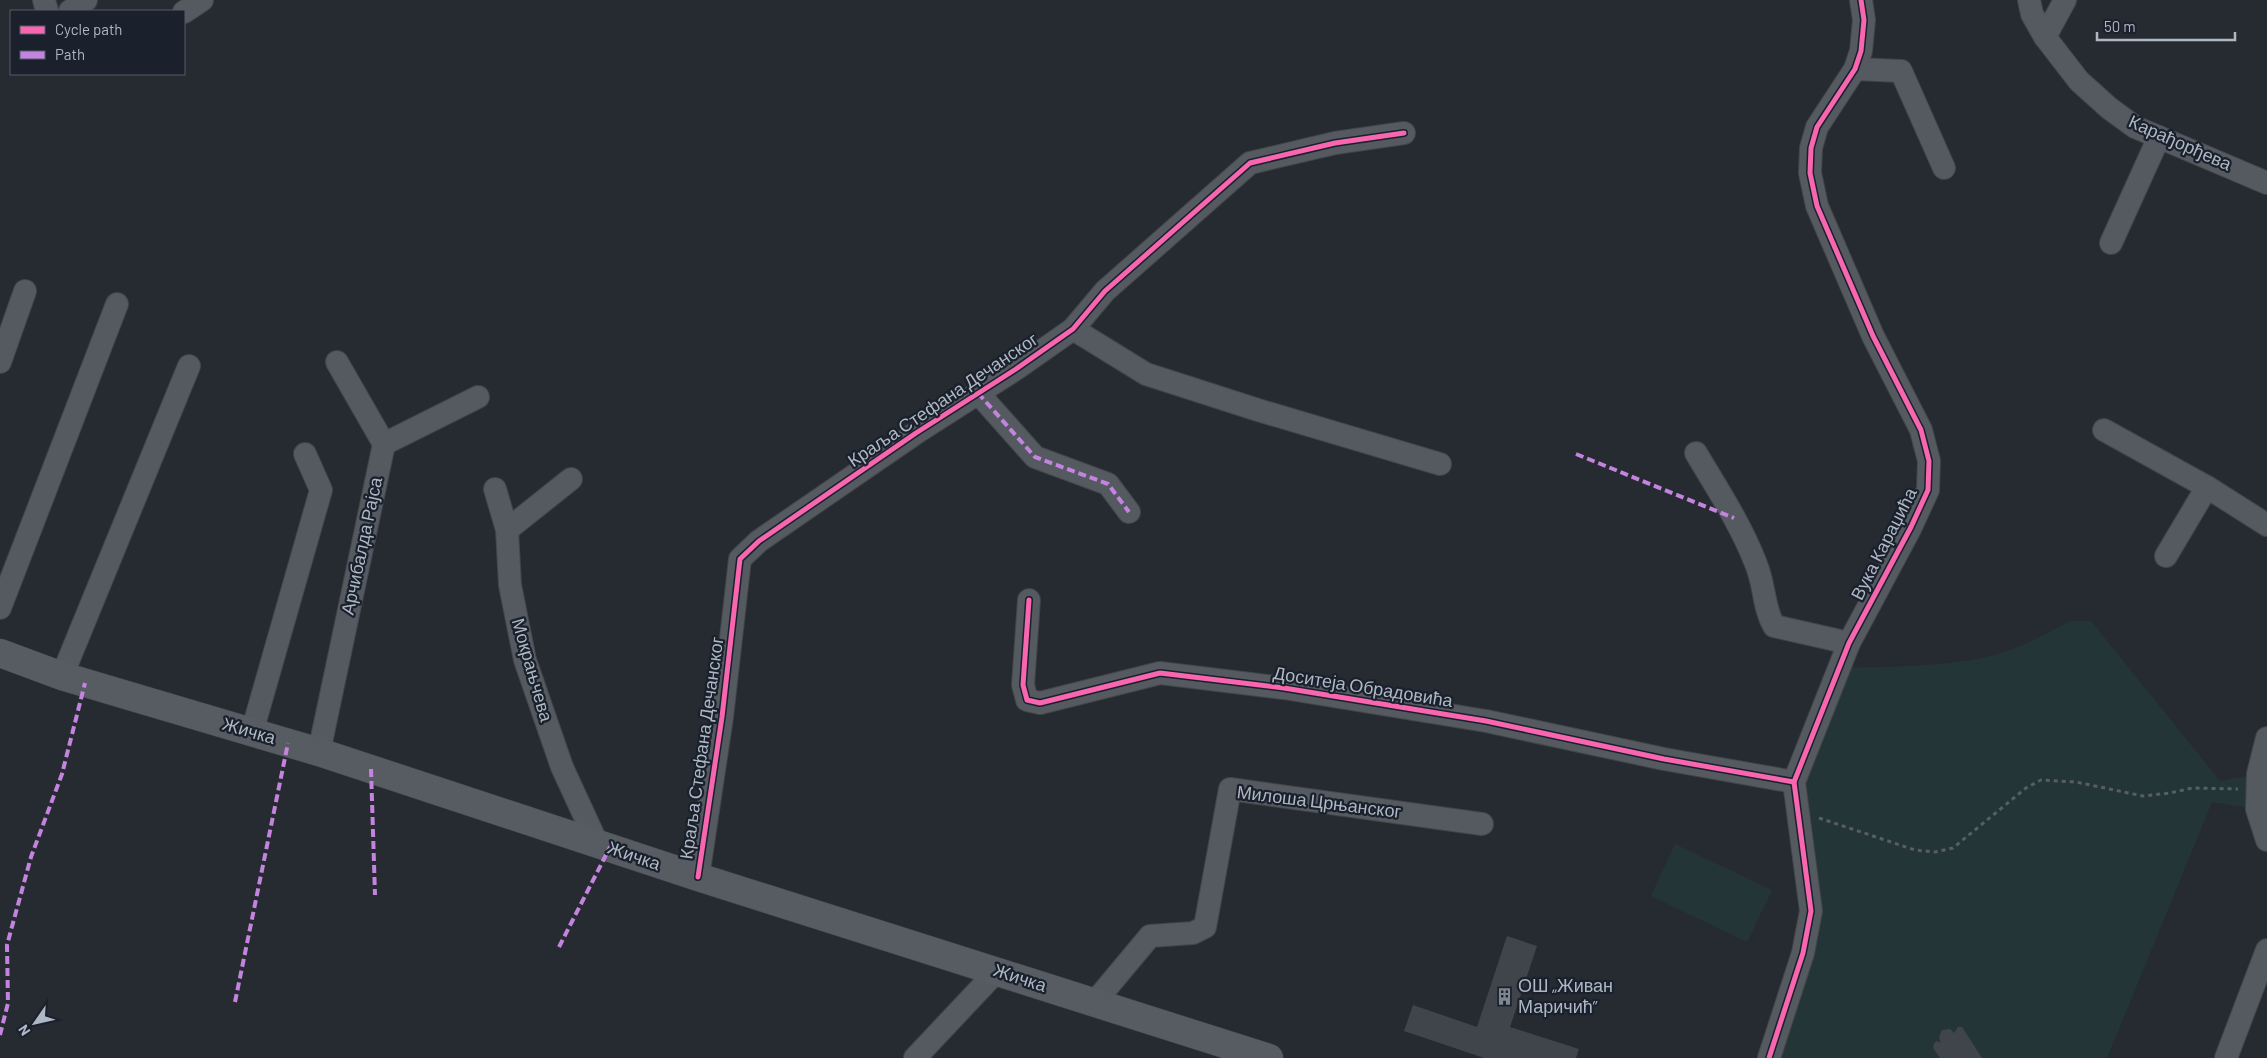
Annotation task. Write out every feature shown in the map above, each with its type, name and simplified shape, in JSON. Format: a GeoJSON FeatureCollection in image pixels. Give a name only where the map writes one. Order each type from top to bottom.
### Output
{"type":"FeatureCollection","features":[{"type":"Feature","properties":{"kind":"main road","name":"Жичка"},"geometry":{"type":"LineString","coordinates":[[0,653],[62,676],[319,752],[698,877],[1268,1058]]}},
{"type":"Feature","properties":{"kind":"street"},"geometry":{"type":"LineString","coordinates":[[71,10],[86,0]]}},
{"type":"Feature","properties":{"kind":"street"},"geometry":{"type":"LineString","coordinates":[[185,11],[202,0]]}},
{"type":"Feature","properties":{"kind":"street","name":"Вука Караџића"},"geometry":{"type":"LineString","coordinates":[[1794,782],[1849,643],[1911,527],[1928,490],[1929,461],[1921,430],[1873,336],[1817,206],[1810,173],[1810,148],[1817,127],[1855,69],[1861,51],[1864,20],[1861,0]]}},
{"type":"Feature","properties":{"kind":"street","name":"Карађорђева"},"geometry":{"type":"LineString","coordinates":[[2029,0],[2032,14],[2045,37],[2079,81],[2109,108],[2135,127],[2267,183]]}},
{"type":"Feature","properties":{"kind":"street"},"geometry":{"type":"LineString","coordinates":[[2045,37],[2065,0]]}},
{"type":"Feature","properties":{"kind":"street"},"geometry":{"type":"LineString","coordinates":[[1855,69],[1901,71],[1944,168]]}},
{"type":"Feature","properties":{"kind":"street","name":"Краља Стефана Дечанског"},"geometry":{"type":"LineString","coordinates":[[698,877],[722,717],[740,559],[759,541],[916,433],[1073,329],[1105,291],[1250,163],[1335,143],[1404,133]]}},
{"type":"Feature","properties":{"kind":"street"},"geometry":{"type":"LineString","coordinates":[[2111,243],[2159,137]]}},
{"type":"Feature","properties":{"kind":"street"},"geometry":{"type":"LineString","coordinates":[[0,362],[25,291]]}},
{"type":"Feature","properties":{"kind":"street"},"geometry":{"type":"LineString","coordinates":[[0,608],[117,304]]}},
{"type":"Feature","properties":{"kind":"street"},"geometry":{"type":"LineString","coordinates":[[1073,329],[1146,374],[1258,410],[1440,464]]}},
{"type":"Feature","properties":{"kind":"street"},"geometry":{"type":"LineString","coordinates":[[337,362],[384,444],[478,397]]}},
{"type":"Feature","properties":{"kind":"street"},"geometry":{"type":"LineString","coordinates":[[62,676],[189,366]]}},
{"type":"Feature","properties":{"kind":"street","name":"Краља Стефана Дечанског"},"geometry":{"type":"LineString","coordinates":[[978,393],[1035,457],[1108,484],[1129,512]]}},
{"type":"Feature","properties":{"kind":"street"},"geometry":{"type":"LineString","coordinates":[[2104,430],[2207,487],[2267,525]]}},
{"type":"Feature","properties":{"kind":"street","name":"Арчибалда Рајса"},"geometry":{"type":"LineString","coordinates":[[319,752],[384,444]]}},
{"type":"Feature","properties":{"kind":"street"},"geometry":{"type":"LineString","coordinates":[[1696,453],[1745,536],[1758,567],[1767,613],[1774,626],[1849,643]]}},
{"type":"Feature","properties":{"kind":"street"},"geometry":{"type":"LineString","coordinates":[[252,732],[321,490],[304,454]]}},
{"type":"Feature","properties":{"kind":"street"},"geometry":{"type":"LineString","coordinates":[[507,530],[571,479]]}},
{"type":"Feature","properties":{"kind":"street"},"geometry":{"type":"LineString","coordinates":[[2166,556],[2207,487]]}},
{"type":"Feature","properties":{"kind":"street","name":"Мокрањчева"},"geometry":{"type":"LineString","coordinates":[[495,489],[507,530],[510,585],[525,660],[562,767],[597,843]]}},
{"type":"Feature","properties":{"kind":"street","name":"Доситеја Обрадовића"},"geometry":{"type":"LineString","coordinates":[[1029,600],[1023,685],[1027,700],[1040,703],[1160,673],[1284,688],[1486,721],[1664,759],[1794,782]]}},
{"type":"Feature","properties":{"kind":"street"},"geometry":{"type":"LineString","coordinates":[[2267,738],[2258,774],[2257,809],[2267,840]]}},
{"type":"Feature","properties":{"kind":"street"},"geometry":{"type":"LineString","coordinates":[[1769,1058],[1803,954],[1811,911],[1794,782]]}},
{"type":"Feature","properties":{"kind":"street","name":"Милоша Црњанског"},"geometry":{"type":"LineString","coordinates":[[1094,1002],[1150,936],[1193,933],[1205,927],[1230,789],[1482,824]]}},
{"type":"Feature","properties":{"kind":"street"},"geometry":{"type":"LineString","coordinates":[[2226,1058],[2267,950]]}},
{"type":"Feature","properties":{"kind":"street"},"geometry":{"type":"LineString","coordinates":[[915,1058],[997,971]]}},
{"type":"Feature","properties":{"kind":"path"},"geometry":{"type":"LineString","coordinates":[[1799,812],[1915,850],[1935,852],[1953,848],[2026,788],[2040,780],[2076,782],[2143,796],[2192,788],[2258,789]]}},
{"type":"Feature","properties":{"kind":"shaded area"},"geometry":{"type":"Polygon","coordinates":[[[2070,621],[2091,621],[2220,781],[2258,774],[2257,809],[2212,802],[2107,1058],[1769,1058],[1803,953],[1794,782],[1839,668],[1919,666],[1979,659],[2017,648],[2070,621]]]}},
{"type":"Feature","properties":{"kind":"shaded area"},"geometry":{"type":"Polygon","coordinates":[[[1675,844],[1772,890],[1747,942],[1651,896],[1675,844]]]}},
{"type":"Feature","properties":{"kind":"building","name":"ОШ „Живан Маричић”"},"geometry":{"type":"Polygon","coordinates":[[[1507,936],[1537,946],[1510,1027],[1579,1049],[1576,1058],[1484,1058],[1404,1031],[1413,1005],[1477,1027],[1507,936]]]}},
{"type":"Feature","properties":{"kind":"building"},"geometry":{"type":"Polygon","coordinates":[[[1958,1027],[1962,1027],[1982,1058],[1940,1058],[1933,1048],[1934,1043],[1937,1041],[1941,1043],[1939,1037],[1942,1030],[1950,1029],[1954,1033],[1958,1027]]]}},
{"type":"Feature","properties":{"kind":"marked path"},"geometry":{"type":"LineString","coordinates":[[978,393],[1035,457],[1108,484],[1129,512]]}},
{"type":"Feature","properties":{"kind":"marked path"},"geometry":{"type":"LineString","coordinates":[[1576,454],[1734,518]]}},
{"type":"Feature","properties":{"kind":"marked path"},"geometry":{"type":"LineString","coordinates":[[0,1035],[8,1003],[7,945],[31,857],[62,774],[85,683]]}},
{"type":"Feature","properties":{"kind":"marked path"},"geometry":{"type":"LineString","coordinates":[[235,1002],[288,743]]}},
{"type":"Feature","properties":{"kind":"marked path"},"geometry":{"type":"LineString","coordinates":[[371,769],[375,895]]}},
{"type":"Feature","properties":{"kind":"marked path"},"geometry":{"type":"LineString","coordinates":[[559,947],[610,847]]}},
{"type":"Feature","properties":{"kind":"cycle path"},"geometry":{"type":"LineString","coordinates":[[1769,1058],[1803,953],[1811,911],[1794,782],[1849,643],[1911,527],[1928,490],[1929,461],[1921,430],[1873,336],[1817,206],[1810,173],[1811,148],[1817,127],[1855,69],[1861,51],[1864,20],[1861,0]]}},
{"type":"Feature","properties":{"kind":"cycle path"},"geometry":{"type":"LineString","coordinates":[[698,877],[722,717],[740,559],[759,541],[916,433],[1016,369],[1073,329],[1105,291],[1250,163],[1335,143],[1404,133]]}},
{"type":"Feature","properties":{"kind":"cycle path"},"geometry":{"type":"LineString","coordinates":[[1029,600],[1023,685],[1027,700],[1040,703],[1160,673],[1284,688],[1486,721],[1664,759],[1794,782]]}},
{"type":"Feature","properties":{"kind":"place","name":"ОШ „Живан Маричић”"},"geometry":{"type":"Point","coordinates":[1504,996]}}]}
